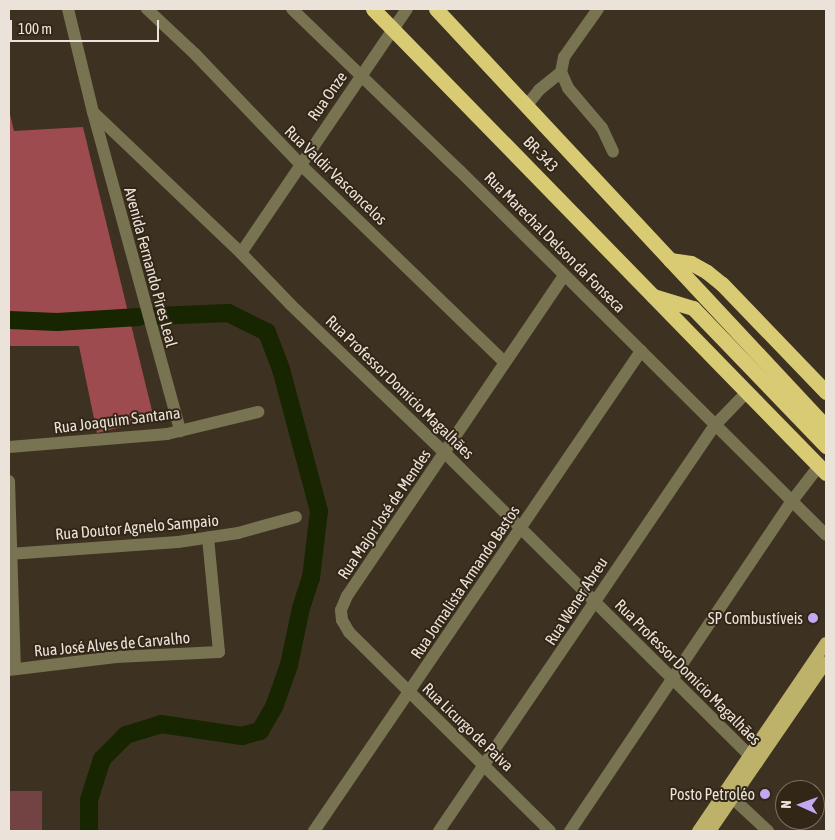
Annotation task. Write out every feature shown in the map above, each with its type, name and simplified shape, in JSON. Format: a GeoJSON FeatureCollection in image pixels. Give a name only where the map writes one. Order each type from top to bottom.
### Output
{"type":"FeatureCollection","features":[{"type":"Feature","properties":{"kind":"highway","name":"BR-343"},"geometry":{"type":"LineString","coordinates":[[373,9],[653,296],[693,308],[742,347],[826,427]]}},
{"type":"Feature","properties":{"kind":"highway","name":"BR-343"},"geometry":{"type":"LineString","coordinates":[[436,9],[670,260],[826,446]]}},
{"type":"Feature","properties":{"kind":"highway"},"geometry":{"type":"LineString","coordinates":[[670,260],[691,263],[707,272],[722,284],[826,392]]}},
{"type":"Feature","properties":{"kind":"highway"},"geometry":{"type":"LineString","coordinates":[[653,296],[823,471]]}},
{"type":"Feature","properties":{"kind":"main road"},"geometry":{"type":"LineString","coordinates":[[698,831],[729,794],[753,759],[826,643]]}},
{"type":"Feature","properties":{"kind":"main road"},"geometry":{"type":"LineString","coordinates":[[753,759],[826,662]]}},
{"type":"Feature","properties":{"kind":"main road"},"geometry":{"type":"LineString","coordinates":[[710,831],[729,794]]}},
{"type":"Feature","properties":{"kind":"street"},"geometry":{"type":"LineString","coordinates":[[68,9],[93,112]]}},
{"type":"Feature","properties":{"kind":"street","name":"Rua Valdir Vasconcelos"},"geometry":{"type":"LineString","coordinates":[[148,9],[300,164],[504,362]]}},
{"type":"Feature","properties":{"kind":"street","name":"Rua Marechal Delson da Fonseca"},"geometry":{"type":"LineString","coordinates":[[292,9],[642,351],[826,535]]}},
{"type":"Feature","properties":{"kind":"street","name":"Rua Onze"},"geometry":{"type":"LineString","coordinates":[[242,253],[300,164],[406,9]]}},
{"type":"Feature","properties":{"kind":"street"},"geometry":{"type":"LineString","coordinates":[[527,105],[561,72],[564,57],[598,9]]}},
{"type":"Feature","properties":{"kind":"street"},"geometry":{"type":"LineString","coordinates":[[561,72],[568,88],[602,128],[613,152]]}},
{"type":"Feature","properties":{"kind":"street","name":"Rua Professor Domicio Magalhães"},"geometry":{"type":"LineString","coordinates":[[93,112],[242,253],[304,318],[445,453],[753,759]]}},
{"type":"Feature","properties":{"kind":"street","name":"Avenida Fernando Pires Leal"},"geometry":{"type":"LineString","coordinates":[[93,112],[180,431]]}},
{"type":"Feature","properties":{"kind":"street","name":"Rua Major José de Mendes"},"geometry":{"type":"LineString","coordinates":[[347,596],[564,275]]}},
{"type":"Feature","properties":{"kind":"street","name":"Rua Jornalista Armando Bastos"},"geometry":{"type":"LineString","coordinates":[[314,831],[642,351]]}},
{"type":"Feature","properties":{"kind":"street","name":"Rua Wener Abreu"},"geometry":{"type":"LineString","coordinates":[[439,831],[548,674],[594,602],[716,424],[746,393]]}},
{"type":"Feature","properties":{"kind":"street","name":"Rua Joaquim Santana"},"geometry":{"type":"LineString","coordinates":[[9,447],[143,437],[180,431],[258,412]]}},
{"type":"Feature","properties":{"kind":"street"},"geometry":{"type":"LineString","coordinates":[[570,831],[792,501],[823,471]]}},
{"type":"Feature","properties":{"kind":"street"},"geometry":{"type":"LineString","coordinates":[[9,481],[12,669]]}},
{"type":"Feature","properties":{"kind":"street","name":"Rua Doutor Agnelo Sampaio"},"geometry":{"type":"LineString","coordinates":[[10,554],[178,542],[238,533],[296,517]]}},
{"type":"Feature","properties":{"kind":"street","name":"Rua José Alves de Carvalho"},"geometry":{"type":"LineString","coordinates":[[12,669],[116,657],[219,652],[208,538]]}},
{"type":"Feature","properties":{"kind":"street","name":"Rua Licurgo de Paiva"},"geometry":{"type":"LineString","coordinates":[[347,596],[341,610],[344,626],[550,831]]}},
{"type":"Feature","properties":{"kind":"street"},"geometry":{"type":"LineString","coordinates":[[729,794],[768,831]]}},
{"type":"Feature","properties":{"kind":"shaded area"},"geometry":{"type":"Polygon","coordinates":[[[9,110],[14,131],[83,127],[154,419],[97,433],[79,346],[9,346],[9,110]]]}},
{"type":"Feature","properties":{"kind":"shaded area"},"geometry":{"type":"Polygon","coordinates":[[[9,791],[42,791],[42,831],[9,831],[9,791]]]}},
{"type":"Feature","properties":{"kind":"waterway"},"geometry":{"type":"LineString","coordinates":[[89,831],[89,800],[102,759],[126,735],[161,724],[242,736],[260,731],[274,707],[289,665],[301,608],[311,578],[319,511],[281,369],[267,332],[228,313],[156,316]]}},
{"type":"Feature","properties":{"kind":"waterway"},"geometry":{"type":"LineString","coordinates":[[9,320],[57,322],[139,317]]}},
{"type":"Feature","properties":{"kind":"place","name":"SP Combustíveis"},"geometry":{"type":"Point","coordinates":[813,618]}},
{"type":"Feature","properties":{"kind":"place","name":"Posto Petroléo"},"geometry":{"type":"Point","coordinates":[765,794]}}]}
